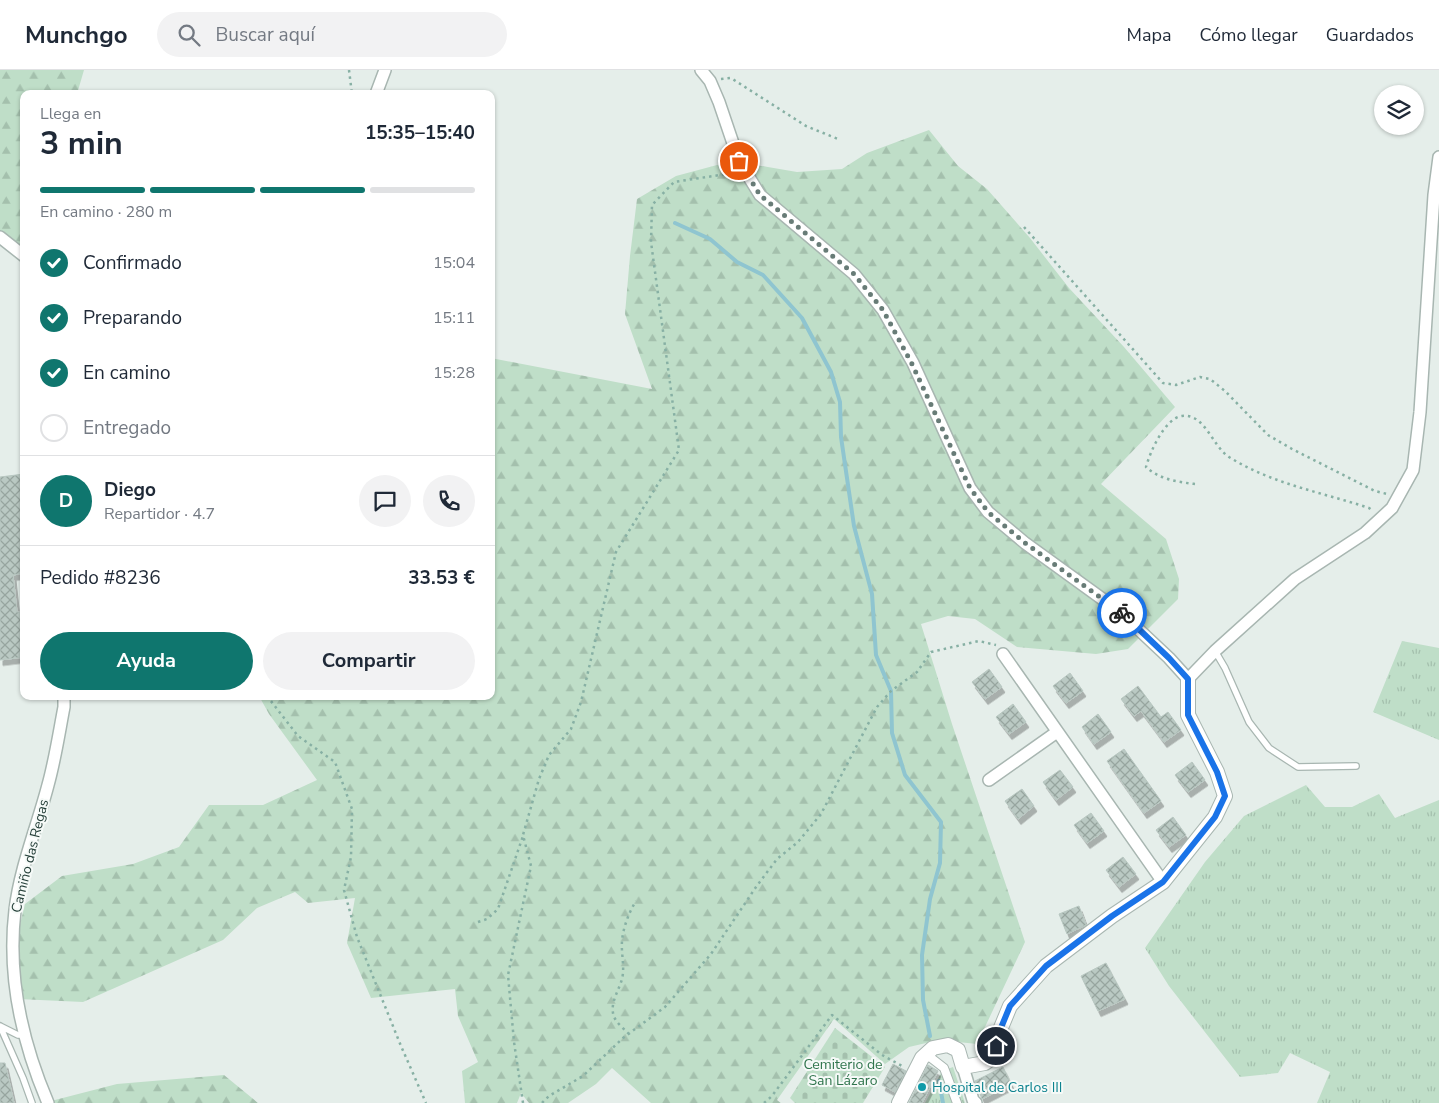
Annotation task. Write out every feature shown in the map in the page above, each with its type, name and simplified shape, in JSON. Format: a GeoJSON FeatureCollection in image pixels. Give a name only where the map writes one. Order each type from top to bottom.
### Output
{"type":"FeatureCollection","features":[{"type":"Feature","properties":{"kind":"street"},"geometry":{"type":"LineString","coordinates":[[378,90],[385,70]]}},
{"type":"Feature","properties":{"kind":"street"},"geometry":{"type":"LineString","coordinates":[[701,70],[710,81],[719,102],[739,161],[760,195],[854,274],[883,310],[912,364],[970,488],[988,512],[1025,543],[1119,611],[1169,658],[1188,679],[1188,715],[1217,772],[1225,796],[1215,817],[1163,882],[1112,916],[1046,966],[1010,1006],[998,1035],[994,1057],[985,1064],[963,1067]]}},
{"type":"Feature","properties":{"kind":"street"},"geometry":{"type":"LineString","coordinates":[[1188,679],[1215,651],[1295,579],[1365,534],[1392,508],[1413,470],[1420,412],[1434,195],[1439,157]]}},
{"type":"Feature","properties":{"kind":"street"},"geometry":{"type":"LineString","coordinates":[[0,237],[20,254]]}},
{"type":"Feature","properties":{"kind":"street"},"geometry":{"type":"LineString","coordinates":[[1003,654],[1163,882]]}},
{"type":"Feature","properties":{"kind":"street","name":"Camiño das Regas"},"geometry":{"type":"LineString","coordinates":[[48,1103],[36,1076],[23,1035],[12,957],[15,910],[26,860],[48,784],[64,700]]}},
{"type":"Feature","properties":{"kind":"street"},"geometry":{"type":"LineString","coordinates":[[989,780],[1057,732]]}},
{"type":"Feature","properties":{"kind":"street"},"geometry":{"type":"LineString","coordinates":[[900,1103],[914,1073],[926,1054],[937,1046],[948,1044],[958,1050],[973,1100],[976,1103]]}},
{"type":"Feature","properties":{"kind":"street"},"geometry":{"type":"LineString","coordinates":[[926,1054],[944,1068],[957,1103]]}},
{"type":"Feature","properties":{"kind":"lane"},"geometry":{"type":"LineString","coordinates":[[1215,651],[1226,668],[1249,722],[1269,748],[1298,767],[1356,766]]}},
{"type":"Feature","properties":{"kind":"lane"},"geometry":{"type":"LineString","coordinates":[[0,1026],[18,1035],[23,1035]]}},
{"type":"Feature","properties":{"kind":"lane"},"geometry":{"type":"LineString","coordinates":[[0,1026],[20,1069],[32,1103]]}},
{"type":"Feature","properties":{"kind":"path"},"geometry":{"type":"LineString","coordinates":[[349,70],[352,90]]}},
{"type":"Feature","properties":{"kind":"path"},"geometry":{"type":"LineString","coordinates":[[710,81],[731,78],[806,126],[838,140]]}},
{"type":"Feature","properties":{"kind":"path"},"geometry":{"type":"LineString","coordinates":[[478,922],[487,919],[498,909],[524,835],[539,779],[550,755],[571,729],[581,702],[616,552],[679,450],[651,242],[652,205],[674,182],[746,172]]}},
{"type":"Feature","properties":{"kind":"path"},"geometry":{"type":"LineString","coordinates":[[1024,227],[1163,383],[1176,386],[1200,377],[1210,379],[1225,391],[1268,435],[1375,491],[1398,497]]}},
{"type":"Feature","properties":{"kind":"path"},"geometry":{"type":"LineString","coordinates":[[1195,484],[1180,482],[1154,474],[1146,467],[1150,455],[1171,420],[1181,416],[1194,417],[1227,456],[1270,478],[1368,508],[1382,518]]}},
{"type":"Feature","properties":{"kind":"path"},"geometry":{"type":"LineString","coordinates":[[542,1103],[549,1096],[583,1076],[629,1034],[665,1007],[678,992],[710,954],[756,886],[777,859],[798,842],[821,814],[877,707],[891,691],[917,672],[931,652],[979,641],[997,646],[1003,654]]}},
{"type":"Feature","properties":{"kind":"path"},"geometry":{"type":"LineString","coordinates":[[270,700],[298,736],[335,762],[352,809],[351,857],[344,890],[357,937],[426,1103]]}},
{"type":"Feature","properties":{"kind":"path"},"geometry":{"type":"LineString","coordinates":[[523,1103],[514,1042],[508,975],[531,866],[524,835]]}},
{"type":"Feature","properties":{"kind":"path"},"geometry":{"type":"LineString","coordinates":[[629,1034],[619,1025],[613,1013],[623,968],[622,940],[630,910],[636,901]]}},
{"type":"Feature","properties":{"kind":"path"},"geometry":{"type":"LineString","coordinates":[[764,1103],[772,1096],[832,1015],[882,1055],[914,1073]]}},
{"type":"Feature","properties":{"kind":"green space"},"geometry":{"type":"Polygon","coordinates":[[[0,70],[84,70],[78,90],[20,90],[20,244],[0,231],[0,70]]]}},
{"type":"Feature","properties":{"kind":"green space"},"geometry":{"type":"Polygon","coordinates":[[[929,130],[958,166],[987,189],[1030,238],[1069,288],[1124,347],[1175,407],[1101,484],[1166,539],[1179,579],[1178,599],[1128,649],[1096,654],[1017,647],[975,619],[948,616],[921,624],[952,724],[1025,942],[977,1044],[939,1040],[909,1047],[885,1064],[834,1019],[777,1100],[781,1103],[651,1103],[612,1068],[596,1084],[568,1103],[529,1103],[521,1093],[517,1103],[465,1103],[462,1071],[478,1062],[458,1016],[455,989],[371,998],[347,943],[355,898],[308,903],[295,892],[257,908],[223,940],[83,1002],[18,999],[15,945],[25,904],[62,876],[133,864],[179,847],[209,805],[263,805],[317,780],[269,714],[261,700],[495,700],[495,359],[652,389],[625,314],[637,199],[676,176],[732,161],[797,172],[842,169],[867,153],[929,130]]]}},
{"type":"Feature","properties":{"kind":"green space"},"geometry":{"type":"Polygon","coordinates":[[[1402,641],[1439,648],[1439,740],[1373,712],[1402,641]]]}},
{"type":"Feature","properties":{"kind":"green space"},"geometry":{"type":"Polygon","coordinates":[[[1306,785],[1325,807],[1352,807],[1379,794],[1395,818],[1439,800],[1439,1103],[1317,1103],[1330,1072],[1290,1053],[1278,1073],[1240,1077],[1169,986],[1145,948],[1205,862],[1244,816],[1306,785]]]}},
{"type":"Feature","properties":{"kind":"green space","name":"Cemiterio de San Lázaro"},"geometry":{"type":"Polygon","coordinates":[[[835,1028],[885,1067],[863,1103],[795,1103],[790,1098],[835,1028]]]}},
{"type":"Feature","properties":{"kind":"green space"},"geometry":{"type":"Polygon","coordinates":[[[953,1067],[965,1103],[925,1103],[942,1071],[953,1067]]]}},
{"type":"Feature","properties":{"kind":"green space"},"geometry":{"type":"Polygon","coordinates":[[[224,1075],[258,1103],[52,1103],[51,1101],[117,1084],[224,1075]]]}},
{"type":"Feature","properties":{"kind":"building"},"geometry":{"type":"Polygon","coordinates":[[[20,474],[20,574],[13,575],[17,612],[20,612],[20,658],[0,660],[0,477],[20,474]]]}},
{"type":"Feature","properties":{"kind":"building"},"geometry":{"type":"Polygon","coordinates":[[[989,669],[1002,687],[985,699],[972,682],[989,669]]]}},
{"type":"Feature","properties":{"kind":"building"},"geometry":{"type":"Polygon","coordinates":[[[1070,673],[1083,691],[1066,703],[1053,686],[1070,673]]]}},
{"type":"Feature","properties":{"kind":"building"},"geometry":{"type":"Polygon","coordinates":[[[1138,686],[1161,717],[1168,712],[1181,730],[1164,742],[1141,711],[1134,716],[1121,699],[1138,686]]]}},
{"type":"Feature","properties":{"kind":"building"},"geometry":{"type":"Polygon","coordinates":[[[1013,704],[1026,722],[1009,734],[996,717],[1013,704]]]}},
{"type":"Feature","properties":{"kind":"building"},"geometry":{"type":"Polygon","coordinates":[[[1098,714],[1111,732],[1094,744],[1082,727],[1098,714]]]}},
{"type":"Feature","properties":{"kind":"building"},"geometry":{"type":"Polygon","coordinates":[[[1124,749],[1161,801],[1144,813],[1107,761],[1124,749]]]}},
{"type":"Feature","properties":{"kind":"building"},"geometry":{"type":"Polygon","coordinates":[[[1192,762],[1205,780],[1188,792],[1175,775],[1192,762]]]}},
{"type":"Feature","properties":{"kind":"building"},"geometry":{"type":"Polygon","coordinates":[[[1060,770],[1073,787],[1056,800],[1043,782],[1060,770]]]}},
{"type":"Feature","properties":{"kind":"building"},"geometry":{"type":"Polygon","coordinates":[[[1022,789],[1034,806],[1018,819],[1005,801],[1022,789]]]}},
{"type":"Feature","properties":{"kind":"building"},"geometry":{"type":"Polygon","coordinates":[[[1091,813],[1104,831],[1087,843],[1074,825],[1091,813]]]}},
{"type":"Feature","properties":{"kind":"building"},"geometry":{"type":"Polygon","coordinates":[[[1173,817],[1186,835],[1169,847],[1156,830],[1173,817]]]}},
{"type":"Feature","properties":{"kind":"building"},"geometry":{"type":"Polygon","coordinates":[[[1123,857],[1136,874],[1119,887],[1106,870],[1123,857]]]}},
{"type":"Feature","properties":{"kind":"building"},"geometry":{"type":"Polygon","coordinates":[[[1079,906],[1086,925],[1067,934],[1059,914],[1079,906]]]}},
{"type":"Feature","properties":{"kind":"building"},"geometry":{"type":"Polygon","coordinates":[[[1106,963],[1125,999],[1098,1011],[1081,976],[1106,963]]]}},
{"type":"Feature","properties":{"kind":"building"},"geometry":{"type":"Polygon","coordinates":[[[0,1063],[5,1063],[14,1103],[0,1103],[0,1063]]]}},
{"type":"Feature","properties":{"kind":"building"},"geometry":{"type":"Polygon","coordinates":[[[893,1064],[906,1071],[895,1092],[882,1085],[893,1064]]]}},
{"type":"Feature","properties":{"kind":"building","name":"Hospital de Carlos III"},"geometry":{"type":"Polygon","coordinates":[[[928,1065],[938,1071],[922,1103],[909,1103],[928,1065]]]}},
{"type":"Feature","properties":{"kind":"building"},"geometry":{"type":"Polygon","coordinates":[[[1003,1067],[1011,1084],[982,1099],[975,1081],[1003,1067]]]}},
{"type":"Feature","properties":{"kind":"waterway"},"geometry":{"type":"LineString","coordinates":[[675,223],[710,239],[737,262],[763,275],[802,318],[831,372],[840,402],[841,437],[854,526],[872,594],[876,655],[891,691],[892,733],[905,775],[941,822],[940,863],[930,899],[922,955],[923,1000],[930,1036]]}},
{"type":"Feature","properties":{"kind":"waterway"},"geometry":{"type":"LineString","coordinates":[[939,1081],[943,1103]]}},
{"type":"Feature","properties":{"kind":"way so far"},"geometry":{"type":"LineString","coordinates":[[739,161],[760,195],[854,274],[883,310],[912,364],[970,488],[988,512],[1025,543],[1122,613]]}},
{"type":"Feature","properties":{"kind":"place","name":"Hospital de Carlos III"},"geometry":{"type":"Point","coordinates":[922,1087]}},
{"type":"Feature","properties":{"kind":"route"},"geometry":{"type":"LineString","coordinates":[[996,1046],[998,1035],[1010,1006],[1046,966],[1112,916],[1163,882],[1215,817],[1225,796],[1217,772],[1188,715],[1188,679],[1122,613]]}}]}
